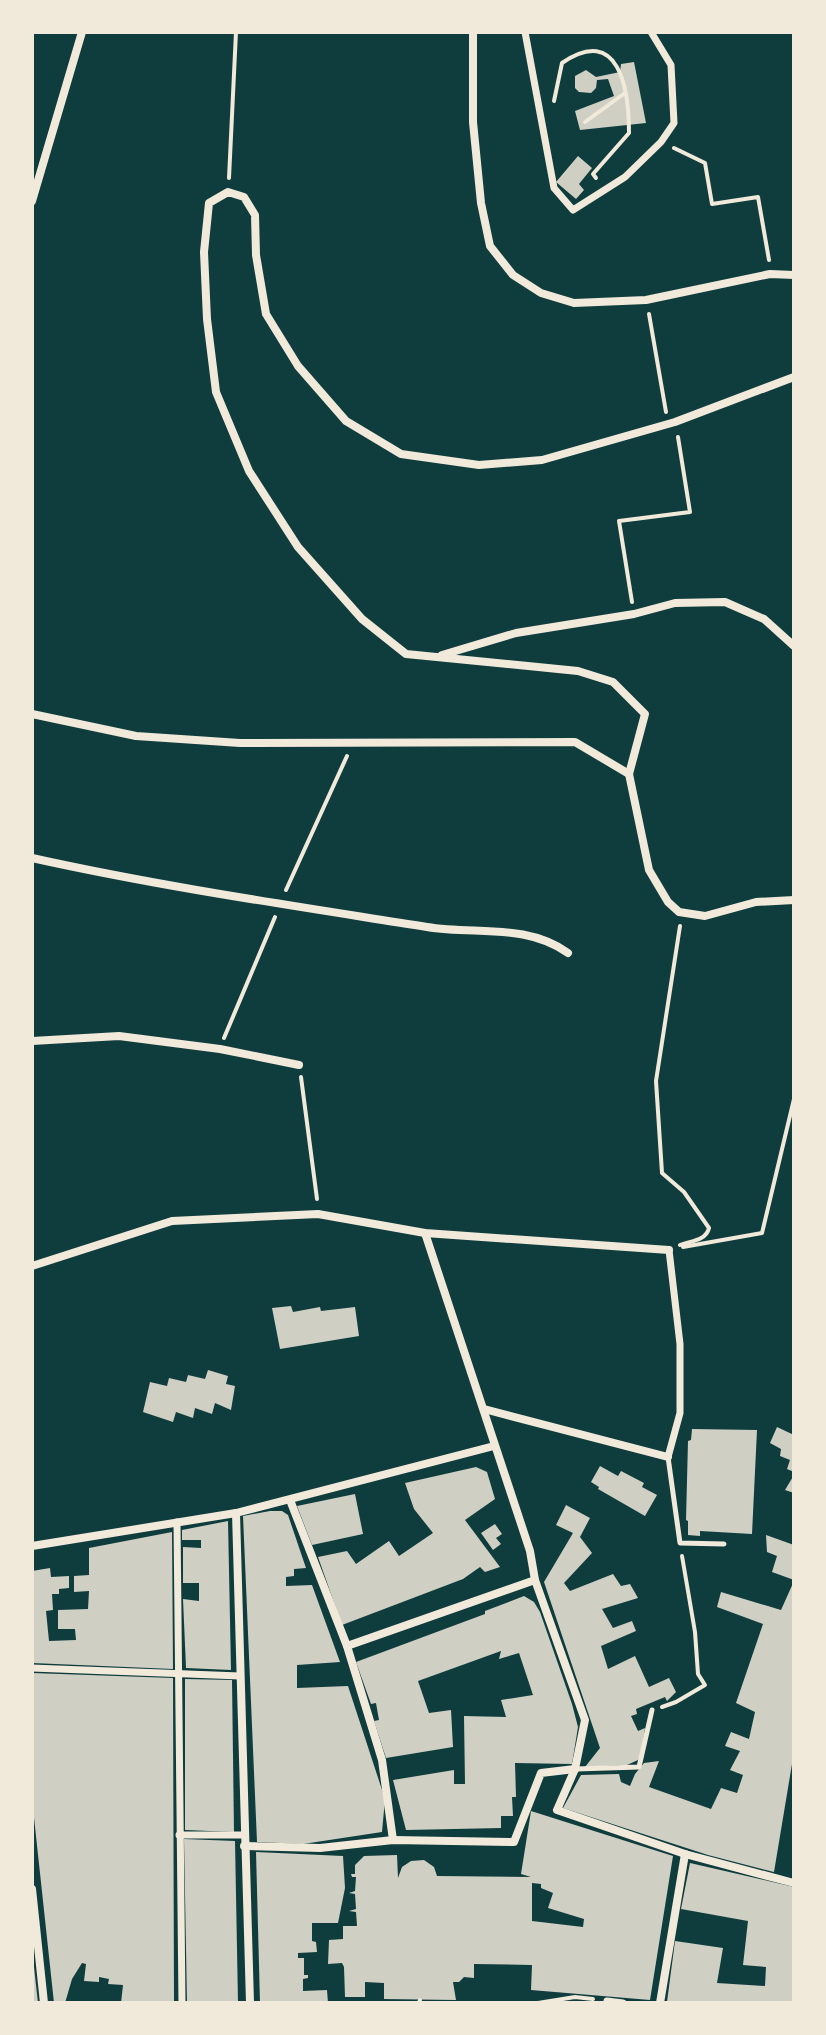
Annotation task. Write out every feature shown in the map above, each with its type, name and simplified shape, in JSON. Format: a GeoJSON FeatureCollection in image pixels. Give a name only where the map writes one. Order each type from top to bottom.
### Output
{"type":"FeatureCollection","features":[{"type":"Feature","properties":{"kind":"street"},"geometry":{"type":"LineString","coordinates":[[32,201],[82,32]]}},
{"type":"Feature","properties":{"kind":"street"},"geometry":{"type":"LineString","coordinates":[[473,32],[473,122],[481,203],[490,246],[513,275],[541,293],[574,303],[646,300],[770,274],[794,275]]}},
{"type":"Feature","properties":{"kind":"street"},"geometry":{"type":"LineString","coordinates":[[525,32],[554,188],[573,210],[625,177],[661,142],[674,123],[671,65],[651,32]]}},
{"type":"Feature","properties":{"kind":"street"},"geometry":{"type":"LineString","coordinates":[[794,377],[663,426],[542,460],[479,465],[401,454],[346,421],[298,366],[266,314],[256,255],[255,215],[244,197],[228,192],[209,203],[204,252],[207,319],[216,392],[249,471],[298,547],[362,619],[406,654],[578,671],[613,682],[645,714],[629,774],[649,870],[668,902],[679,912],[705,916],[756,902],[794,900]]}},
{"type":"Feature","properties":{"kind":"street"},"geometry":{"type":"LineString","coordinates":[[438,657],[516,633],[634,614],[675,603],[725,602],[764,619],[794,646]]}},
{"type":"Feature","properties":{"kind":"street"},"geometry":{"type":"LineString","coordinates":[[32,714],[136,736],[240,743],[575,742],[629,774]]}},
{"type":"Feature","properties":{"kind":"street"},"geometry":{"type":"LineString","coordinates":[[32,858],[119,877],[435,928],[520,932],[558,946],[568,953]]}},
{"type":"Feature","properties":{"kind":"street"},"geometry":{"type":"LineString","coordinates":[[32,1041],[119,1036],[220,1049],[299,1065]]}},
{"type":"Feature","properties":{"kind":"street"},"geometry":{"type":"LineString","coordinates":[[32,1266],[172,1221],[318,1214],[425,1233],[669,1250],[680,1344],[680,1413],[668,1457],[484,1409]]}},
{"type":"Feature","properties":{"kind":"street"},"geometry":{"type":"LineString","coordinates":[[425,1233],[530,1551],[535,1580],[585,1720],[575,1769],[557,1810],[685,1854],[794,1883]]}},
{"type":"Feature","properties":{"kind":"street"},"geometry":{"type":"LineString","coordinates":[[32,1546],[236,1513],[494,1446]]}},
{"type":"Feature","properties":{"kind":"street"},"geometry":{"type":"LineString","coordinates":[[290,1500],[347,1646],[382,1760],[393,1840]]}},
{"type":"Feature","properties":{"kind":"street"},"geometry":{"type":"LineString","coordinates":[[236,1513],[250,2003]]}},
{"type":"Feature","properties":{"kind":"street"},"geometry":{"type":"LineString","coordinates":[[177,1522],[182,2003]]}},
{"type":"Feature","properties":{"kind":"street"},"geometry":{"type":"LineString","coordinates":[[347,1646],[535,1580]]}},
{"type":"Feature","properties":{"kind":"street"},"geometry":{"type":"LineString","coordinates":[[32,1668],[240,1676]]}},
{"type":"Feature","properties":{"kind":"street"},"geometry":{"type":"LineString","coordinates":[[244,1846],[320,1848],[393,1840],[514,1842],[541,1773],[575,1769]]}},
{"type":"Feature","properties":{"kind":"street"},"geometry":{"type":"LineString","coordinates":[[179,1835],[244,1835]]}},
{"type":"Feature","properties":{"kind":"street"},"geometry":{"type":"LineString","coordinates":[[660,2003],[685,1854]]}},
{"type":"Feature","properties":{"kind":"street"},"geometry":{"type":"LineString","coordinates":[[32,1889],[44,2003]]}},
{"type":"Feature","properties":{"kind":"street"},"geometry":{"type":"LineString","coordinates":[[607,2001],[623,2003]]}},
{"type":"Feature","properties":{"kind":"lane"},"geometry":{"type":"LineString","coordinates":[[668,1457],[680,1543],[724,1544]]}},
{"type":"Feature","properties":{"kind":"lane"},"geometry":{"type":"LineString","coordinates":[[575,1769],[639,1767],[652,1710]]}},
{"type":"Feature","properties":{"kind":"path"},"geometry":{"type":"LineString","coordinates":[[228,192],[236,32]]}},
{"type":"Feature","properties":{"kind":"path"},"geometry":{"type":"LineString","coordinates":[[555,88],[562,63],[578,52],[601,52],[615,60],[625,93],[629,133],[593,174]]}},
{"type":"Feature","properties":{"kind":"path"},"geometry":{"type":"LineString","coordinates":[[585,122],[625,93]]}},
{"type":"Feature","properties":{"kind":"path"},"geometry":{"type":"LineString","coordinates":[[661,142],[705,163],[712,204],[758,197],[770,274]]}},
{"type":"Feature","properties":{"kind":"path"},"geometry":{"type":"LineString","coordinates":[[646,300],[666,413],[663,426]]}},
{"type":"Feature","properties":{"kind":"path"},"geometry":{"type":"LineString","coordinates":[[634,614],[619,521],[690,512],[675,422]]}},
{"type":"Feature","properties":{"kind":"path"},"geometry":{"type":"LineString","coordinates":[[220,1049],[352,743]]}},
{"type":"Feature","properties":{"kind":"path"},"geometry":{"type":"LineString","coordinates":[[669,1250],[697,1241],[709,1231],[684,1192],[662,1173],[656,1081],[680,929],[679,912]]}},
{"type":"Feature","properties":{"kind":"path"},"geometry":{"type":"LineString","coordinates":[[299,1065],[318,1214]]}},
{"type":"Feature","properties":{"kind":"path"},"geometry":{"type":"LineString","coordinates":[[669,1250],[762,1233],[794,1099]]}},
{"type":"Feature","properties":{"kind":"path"},"geometry":{"type":"LineString","coordinates":[[652,1710],[676,1702],[705,1685],[698,1674],[695,1632],[680,1543]]}},
{"type":"Feature","properties":{"kind":"path"},"geometry":{"type":"LineString","coordinates":[[538,2003],[575,1997],[607,2001]]}},
{"type":"Feature","properties":{"kind":"path"},"geometry":{"type":"LineString","coordinates":[[392,2003],[419,2002]]}},
{"type":"Feature","properties":{"kind":"building"},"geometry":{"type":"Polygon","coordinates":[[[634,62],[646,123],[580,130],[575,111],[614,96],[608,79],[597,80],[596,88],[591,93],[579,92],[575,88],[575,76],[586,70],[596,77],[620,72],[621,64],[634,62]]]}},
{"type":"Feature","properties":{"kind":"building"},"geometry":{"type":"Polygon","coordinates":[[[578,156],[592,168],[579,184],[584,190],[576,199],[556,182],[578,156]]]}},
{"type":"Feature","properties":{"kind":"building"},"geometry":{"type":"Polygon","coordinates":[[[291,1306],[293,1312],[320,1307],[321,1311],[355,1307],[359,1336],[280,1349],[272,1308],[291,1306]]]}},
{"type":"Feature","properties":{"kind":"building"},"geometry":{"type":"Polygon","coordinates":[[[208,1370],[228,1376],[226,1384],[235,1386],[231,1410],[215,1403],[212,1414],[195,1408],[193,1418],[176,1412],[173,1422],[143,1412],[150,1382],[167,1386],[169,1378],[186,1382],[188,1375],[205,1379],[208,1370]]]}},
{"type":"Feature","properties":{"kind":"building"},"geometry":{"type":"Polygon","coordinates":[[[777,1427],[794,1435],[794,1472],[787,1469],[790,1460],[780,1456],[781,1449],[770,1443],[777,1427]]]}},
{"type":"Feature","properties":{"kind":"building"},"geometry":{"type":"Polygon","coordinates":[[[692,1429],[757,1430],[752,1534],[700,1531],[700,1536],[688,1535],[688,1441],[691,1440],[692,1429]]]}},
{"type":"Feature","properties":{"kind":"building"},"geometry":{"type":"Polygon","coordinates":[[[600,1466],[618,1476],[621,1471],[644,1483],[642,1487],[657,1495],[645,1516],[591,1482],[600,1466]]]}},
{"type":"Feature","properties":{"kind":"building"},"geometry":{"type":"Polygon","coordinates":[[[476,1467],[487,1472],[495,1499],[465,1520],[500,1567],[485,1572],[480,1567],[463,1579],[342,1625],[318,1557],[347,1551],[356,1564],[389,1541],[399,1556],[433,1533],[414,1509],[405,1483],[476,1467]]]}},
{"type":"Feature","properties":{"kind":"building"},"geometry":{"type":"Polygon","coordinates":[[[794,1475],[794,1493],[785,1490],[794,1475]]]}},
{"type":"Feature","properties":{"kind":"building"},"geometry":{"type":"Polygon","coordinates":[[[355,1494],[363,1534],[312,1545],[297,1506],[355,1494]]]}},
{"type":"Feature","properties":{"kind":"building"},"geometry":{"type":"Polygon","coordinates":[[[566,1505],[590,1518],[580,1537],[592,1553],[564,1583],[570,1591],[613,1574],[621,1586],[630,1584],[638,1598],[602,1609],[613,1628],[632,1621],[636,1631],[601,1646],[608,1669],[635,1656],[649,1687],[669,1678],[676,1692],[667,1701],[665,1697],[636,1709],[637,1714],[631,1716],[638,1731],[645,1728],[641,1755],[627,1765],[585,1767],[600,1748],[544,1582],[573,1533],[556,1525],[566,1505]]]}},
{"type":"Feature","properties":{"kind":"building"},"geometry":{"type":"Polygon","coordinates":[[[282,1511],[288,1515],[306,1568],[294,1569],[294,1576],[286,1577],[286,1586],[312,1585],[340,1662],[297,1665],[297,1688],[348,1686],[385,1799],[382,1832],[303,1844],[257,1842],[243,1516],[282,1511]]]}},
{"type":"Feature","properties":{"kind":"building"},"geometry":{"type":"Polygon","coordinates":[[[228,1521],[231,1670],[186,1668],[183,1599],[199,1601],[199,1583],[183,1583],[183,1547],[201,1548],[201,1540],[182,1540],[182,1530],[228,1521]]]}},
{"type":"Feature","properties":{"kind":"building"},"geometry":{"type":"Polygon","coordinates":[[[495,1524],[502,1534],[496,1538],[501,1544],[493,1550],[481,1533],[495,1524]]]}},
{"type":"Feature","properties":{"kind":"building"},"geometry":{"type":"Polygon","coordinates":[[[172,1532],[173,1669],[32,1663],[32,1571],[50,1568],[51,1577],[69,1576],[69,1588],[52,1594],[53,1610],[46,1611],[49,1641],[76,1640],[75,1629],[58,1629],[58,1610],[88,1609],[89,1591],[74,1592],[74,1576],[89,1575],[89,1548],[172,1532]]]}},
{"type":"Feature","properties":{"kind":"building"},"geometry":{"type":"Polygon","coordinates":[[[766,1535],[794,1545],[794,1580],[772,1572],[777,1556],[767,1552],[766,1535]]]}},
{"type":"Feature","properties":{"kind":"building"},"geometry":{"type":"Polygon","coordinates":[[[794,1581],[794,1752],[774,1872],[708,1855],[563,1808],[581,1775],[619,1774],[621,1782],[630,1786],[644,1763],[659,1761],[649,1787],[711,1809],[721,1788],[737,1793],[743,1775],[730,1770],[740,1751],[725,1746],[731,1732],[749,1739],[755,1712],[736,1703],[763,1624],[717,1607],[721,1592],[781,1610],[794,1581]]]}},
{"type":"Feature","properties":{"kind":"building"},"geometry":{"type":"Polygon","coordinates":[[[524,1596],[534,1602],[540,1612],[572,1704],[578,1727],[572,1764],[515,1763],[513,1816],[501,1816],[501,1828],[406,1830],[393,1780],[454,1770],[454,1784],[465,1784],[464,1716],[506,1717],[501,1700],[533,1695],[519,1653],[499,1659],[501,1651],[418,1681],[429,1713],[451,1710],[453,1747],[386,1758],[374,1721],[379,1720],[376,1703],[371,1704],[356,1662],[485,1614],[485,1611],[524,1596]]]}},
{"type":"Feature","properties":{"kind":"building"},"geometry":{"type":"Polygon","coordinates":[[[32,1673],[173,1678],[174,2003],[121,2003],[123,1985],[108,1984],[109,1979],[99,1977],[99,1982],[84,1981],[86,1964],[82,1963],[72,1979],[65,2003],[54,2003],[32,1799],[32,1673]]]}},
{"type":"Feature","properties":{"kind":"building"},"geometry":{"type":"Polygon","coordinates":[[[185,1679],[232,1680],[234,1832],[185,1830],[185,1679]]]}},
{"type":"Feature","properties":{"kind":"building"},"geometry":{"type":"Polygon","coordinates":[[[531,1811],[673,1856],[650,2000],[531,1990],[532,1965],[474,1964],[474,1978],[464,1977],[459,1982],[453,1982],[456,2000],[384,1999],[384,1983],[365,1982],[365,1997],[345,1997],[342,1963],[328,1964],[329,1940],[343,1939],[343,1926],[357,1926],[356,1912],[349,1911],[356,1909],[355,1894],[349,1893],[355,1891],[356,1877],[351,1874],[355,1874],[355,1865],[364,1856],[397,1855],[398,1878],[402,1867],[411,1861],[424,1860],[434,1867],[437,1876],[531,1877],[521,1874],[531,1811]],[[532,1883],[532,1921],[583,1927],[584,1919],[548,1908],[553,1893],[541,1888],[541,1884],[532,1883]]]}},
{"type":"Feature","properties":{"kind":"building"},"geometry":{"type":"Polygon","coordinates":[[[184,1839],[235,1841],[238,2003],[187,2003],[184,1839]]]}},
{"type":"Feature","properties":{"kind":"building"},"geometry":{"type":"Polygon","coordinates":[[[256,1852],[343,1856],[345,1888],[338,1923],[312,1923],[312,1941],[316,1942],[317,1952],[298,1953],[298,1958],[304,1958],[304,1975],[308,1975],[303,1979],[303,1991],[327,1990],[328,2003],[260,2003],[256,1852]]]}},
{"type":"Feature","properties":{"kind":"building"},"geometry":{"type":"Polygon","coordinates":[[[690,1863],[794,1887],[794,2003],[667,2002],[675,1941],[723,1948],[717,1983],[765,1986],[766,1967],[743,1965],[748,1921],[681,1909],[690,1863]]]}},
{"type":"Feature","properties":{"kind":"building"},"geometry":{"type":"Polygon","coordinates":[[[34,1967],[38,2003],[32,2003],[34,1967]]]}}]}
